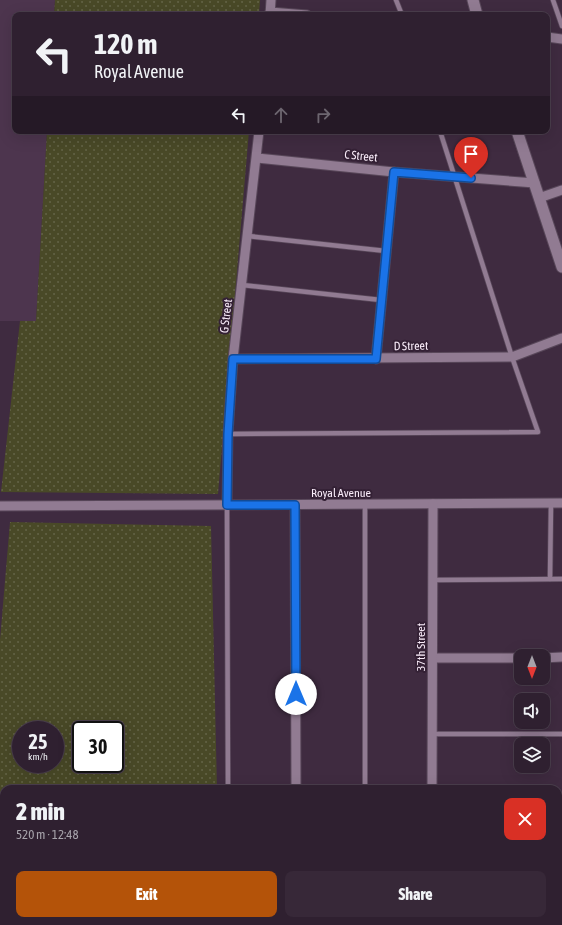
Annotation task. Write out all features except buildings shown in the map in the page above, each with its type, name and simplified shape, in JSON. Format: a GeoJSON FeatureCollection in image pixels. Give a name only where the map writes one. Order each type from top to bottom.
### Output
{"type":"FeatureCollection","features":[{"type":"Feature","properties":{"kind":"main road"},"geometry":{"type":"LineString","coordinates":[[473,0],[476,12]]}},
{"type":"Feature","properties":{"kind":"main road"},"geometry":{"type":"LineString","coordinates":[[518,134],[562,267]]}},
{"type":"Feature","properties":{"kind":"street"},"geometry":{"type":"LineString","coordinates":[[270,12],[271,0]]}},
{"type":"Feature","properties":{"kind":"street"},"geometry":{"type":"LineString","coordinates":[[550,37],[562,39]]}},
{"type":"Feature","properties":{"kind":"street","name":"G Street"},"geometry":{"type":"LineString","coordinates":[[227,505],[228,434],[233,359],[259,134]]}},
{"type":"Feature","properties":{"kind":"street","name":"C Street"},"geometry":{"type":"LineString","coordinates":[[257,158],[394,172],[535,183]]}},
{"type":"Feature","properties":{"kind":"street"},"geometry":{"type":"LineString","coordinates":[[376,359],[394,172]]}},
{"type":"Feature","properties":{"kind":"street"},"geometry":{"type":"LineString","coordinates":[[539,198],[562,190]]}},
{"type":"Feature","properties":{"kind":"street","name":"D Street"},"geometry":{"type":"LineString","coordinates":[[233,359],[512,357],[562,338]]}},
{"type":"Feature","properties":{"kind":"street","name":"Royal Avenue"},"geometry":{"type":"LineString","coordinates":[[0,506],[562,503]]}},
{"type":"Feature","properties":{"kind":"street","name":"37th Street"},"geometry":{"type":"LineString","coordinates":[[432,785],[433,504]]}},
{"type":"Feature","properties":{"kind":"street"},"geometry":{"type":"LineString","coordinates":[[295,505],[296,785]]}},
{"type":"Feature","properties":{"kind":"street"},"geometry":{"type":"LineString","coordinates":[[550,658],[562,657]]}},
{"type":"Feature","properties":{"kind":"street"},"geometry":{"type":"LineString","coordinates":[[433,658],[514,658]]}},
{"type":"Feature","properties":{"kind":"lane"},"geometry":{"type":"LineString","coordinates":[[396,0],[401,12]]}},
{"type":"Feature","properties":{"kind":"lane"},"geometry":{"type":"LineString","coordinates":[[553,0],[562,26]]}},
{"type":"Feature","properties":{"kind":"lane"},"geometry":{"type":"LineString","coordinates":[[228,434],[538,432],[512,357],[441,134]]}},
{"type":"Feature","properties":{"kind":"lane"},"geometry":{"type":"LineString","coordinates":[[248,236],[386,251]]}},
{"type":"Feature","properties":{"kind":"lane"},"geometry":{"type":"LineString","coordinates":[[242,285],[381,300]]}},
{"type":"Feature","properties":{"kind":"lane"},"geometry":{"type":"LineString","coordinates":[[550,579],[551,503]]}},
{"type":"Feature","properties":{"kind":"lane"},"geometry":{"type":"LineString","coordinates":[[365,504],[365,785]]}},
{"type":"Feature","properties":{"kind":"lane"},"geometry":{"type":"LineString","coordinates":[[227,505],[228,785]]}},
{"type":"Feature","properties":{"kind":"lane"},"geometry":{"type":"LineString","coordinates":[[433,580],[562,579]]}},
{"type":"Feature","properties":{"kind":"lane"},"geometry":{"type":"LineString","coordinates":[[433,734],[562,734]]}},
{"type":"Feature","properties":{"kind":"shaded area"},"geometry":{"type":"Polygon","coordinates":[[[0,0],[55,0],[54,12],[12,12],[12,134],[47,134],[36,321],[0,321],[0,0]]]}},
{"type":"Feature","properties":{"kind":"shaded area"},"geometry":{"type":"Polygon","coordinates":[[[55,0],[260,0],[259,12],[54,12],[55,0]]]}},
{"type":"Feature","properties":{"kind":"shaded area"},"geometry":{"type":"Polygon","coordinates":[[[47,134],[249,134],[218,494],[1,492],[20,321],[36,321],[47,134]]]}},
{"type":"Feature","properties":{"kind":"shaded area"},"geometry":{"type":"Polygon","coordinates":[[[10,522],[211,526],[217,785],[0,785],[0,640],[10,522]]]}},
{"type":"Feature","properties":{"kind":"route"},"geometry":{"type":"LineString","coordinates":[[296,694],[295,505],[227,505],[228,434],[233,359],[376,359],[394,172],[471,178]]}}]}
